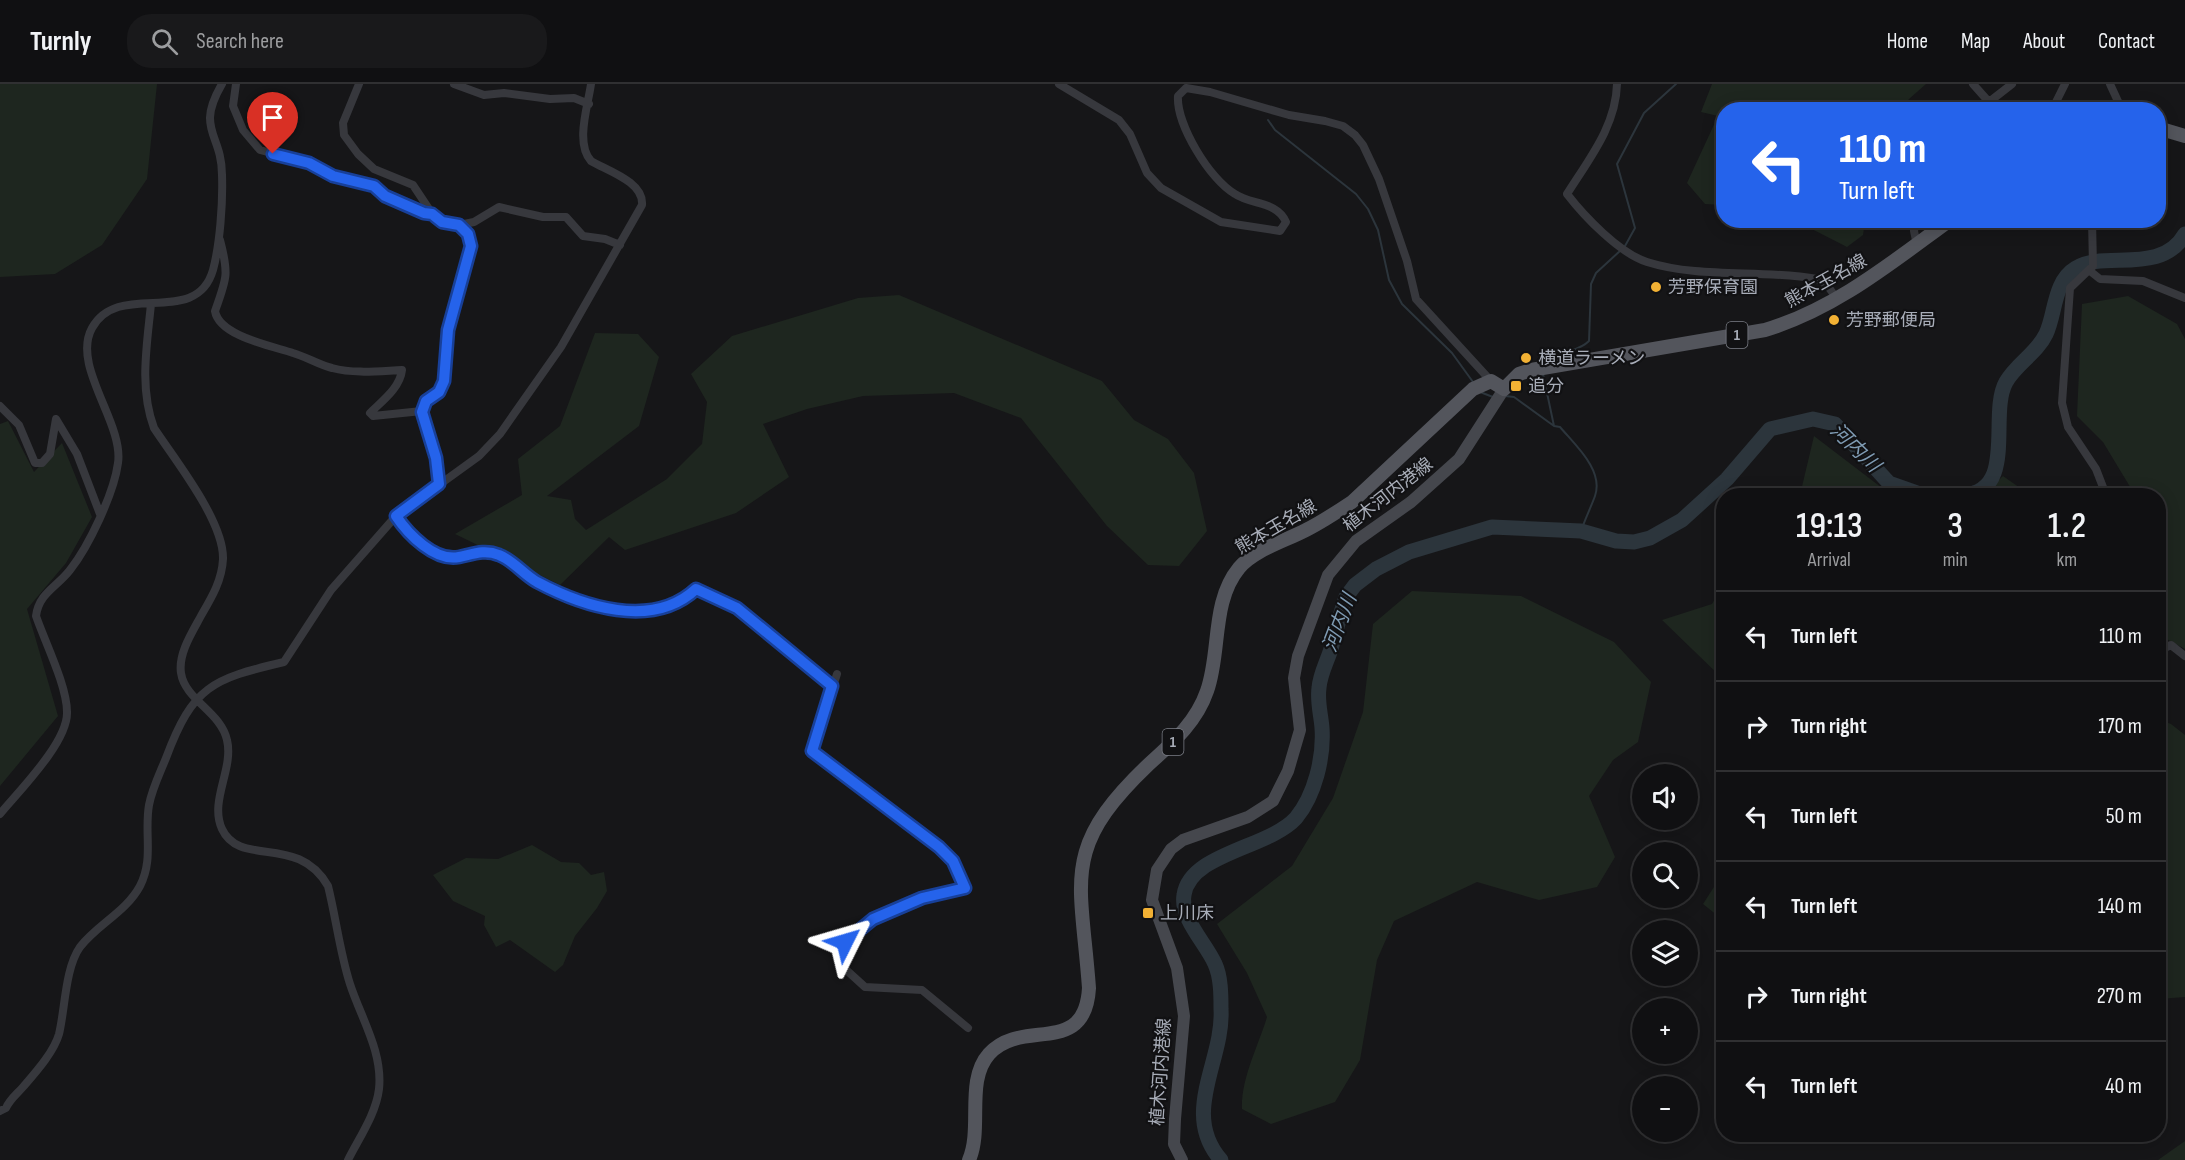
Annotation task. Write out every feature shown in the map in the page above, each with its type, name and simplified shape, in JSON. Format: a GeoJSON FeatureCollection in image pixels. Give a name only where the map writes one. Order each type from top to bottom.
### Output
{"type":"FeatureCollection","features":[{"type":"Feature","properties":{"kind":"main road"},"geometry":{"type":"LineString","coordinates":[[2166,130],[2185,136]]}},
{"type":"Feature","properties":{"kind":"main road","name":"熊本玉名線"},"geometry":{"type":"LineString","coordinates":[[1504,389],[1519,374],[1531,369],[1765,330],[1806,316],[1837,299],[1939,228]]}},
{"type":"Feature","properties":{"kind":"main road"},"geometry":{"type":"LineString","coordinates":[[1491,381],[1504,389]]}},
{"type":"Feature","properties":{"kind":"main road","name":"熊本玉名線"},"geometry":{"type":"LineString","coordinates":[[969,1160],[977,1127],[980,1074],[989,1054],[1017,1038],[1068,1029],[1080,1020],[1088,1005],[1089,988],[1080,880],[1089,838],[1112,801],[1185,731],[1195,716],[1207,691],[1224,594],[1240,566],[1331,517],[1352,502],[1473,388],[1491,381]]}},
{"type":"Feature","properties":{"kind":"main road","name":"植木河内港線"},"geometry":{"type":"LineString","coordinates":[[1182,1160],[1174,1144],[1174,1128],[1184,1016],[1177,968],[1152,900],[1157,870],[1171,849],[1183,840],[1248,817],[1273,801],[1288,771],[1300,730],[1294,678],[1298,656],[1328,575],[1356,541],[1434,483],[1459,459],[1504,389]]}},
{"type":"Feature","properties":{"kind":"street"},"geometry":{"type":"LineString","coordinates":[[0,814],[50,752],[65,727],[68,711],[65,697],[36,616],[37,608],[44,595],[69,572],[100,514],[119,460],[117,446],[90,366],[87,341],[91,329],[104,312],[131,302],[151,304],[189,299],[199,291],[212,272],[222,175],[220,156],[211,132],[209,112],[222,84]]}},
{"type":"Feature","properties":{"kind":"street"},"geometry":{"type":"LineString","coordinates":[[236,84],[233,106],[235,112],[243,130],[260,150],[309,163],[333,176],[374,186],[385,196],[424,213],[432,214]]}},
{"type":"Feature","properties":{"kind":"street"},"geometry":{"type":"LineString","coordinates":[[359,84],[343,123],[344,135],[358,154],[374,169],[412,185],[423,197],[432,214],[442,222],[459,225],[474,222],[492,209],[507,207],[543,217],[566,218],[583,236],[605,239],[620,245]]}},
{"type":"Feature","properties":{"kind":"street"},"geometry":{"type":"LineString","coordinates":[[454,84],[484,95],[504,93],[550,99],[574,98],[589,104]]}},
{"type":"Feature","properties":{"kind":"street"},"geometry":{"type":"LineString","coordinates":[[0,1111],[6,1108],[9,1101],[33,1075],[59,1036],[62,1003],[68,990],[73,960],[80,948],[130,901],[140,885],[149,860],[149,806],[177,727],[198,699],[217,682],[234,673],[284,662],[331,590],[396,516],[479,456],[500,434],[561,347],[620,245],[642,200],[638,188],[591,161],[585,155],[583,148],[591,84]]}},
{"type":"Feature","properties":{"kind":"street"},"geometry":{"type":"LineString","coordinates":[[1059,84],[1119,120],[1130,134],[1147,173],[1161,188],[1206,216],[1233,224],[1280,231],[1286,222],[1274,208],[1235,195],[1209,169],[1184,126],[1178,110],[1178,96],[1186,88],[1343,126],[1363,145],[1379,179],[1407,261],[1416,298],[1491,381]]}},
{"type":"Feature","properties":{"kind":"street"},"geometry":{"type":"LineString","coordinates":[[1617,84],[1616,106],[1603,137],[1567,194],[1580,210],[1621,246],[1645,262],[1676,268],[1817,279],[1827,285],[1837,299]]}},
{"type":"Feature","properties":{"kind":"street"},"geometry":{"type":"LineString","coordinates":[[1973,84],[1988,102]]}},
{"type":"Feature","properties":{"kind":"street"},"geometry":{"type":"LineString","coordinates":[[1995,102],[2012,84]]}},
{"type":"Feature","properties":{"kind":"street"},"geometry":{"type":"LineString","coordinates":[[2056,102],[2065,84]]}},
{"type":"Feature","properties":{"kind":"street"},"geometry":{"type":"LineString","coordinates":[[2110,84],[2118,102]]}},
{"type":"Feature","properties":{"kind":"street"},"geometry":{"type":"LineString","coordinates":[[439,484],[436,458],[422,411],[426,401],[439,392],[444,381],[448,330],[471,246],[468,234],[459,225]]}},
{"type":"Feature","properties":{"kind":"street"},"geometry":{"type":"LineString","coordinates":[[1915,228],[1917,244]]}},
{"type":"Feature","properties":{"kind":"street"},"geometry":{"type":"LineString","coordinates":[[2092,228],[2093,266],[2070,288],[2061,403],[2068,427],[2096,469],[2103,488]]}},
{"type":"Feature","properties":{"kind":"street"},"geometry":{"type":"LineString","coordinates":[[217,237],[220,240],[228,271],[226,284],[215,311],[220,322],[238,334],[269,347],[293,352],[332,368],[365,372],[402,370],[390,394],[370,413],[373,416],[422,411]]}},
{"type":"Feature","properties":{"kind":"street"},"geometry":{"type":"LineString","coordinates":[[2090,271],[2100,279],[2143,281],[2185,298]]}},
{"type":"Feature","properties":{"kind":"street"},"geometry":{"type":"LineString","coordinates":[[151,304],[145,378],[149,414],[154,428],[210,515],[222,544],[223,559],[217,586],[181,662],[181,676],[217,719],[227,739],[228,761],[219,804],[223,831],[232,841],[245,849],[297,856],[310,862],[321,873],[328,886],[349,982],[376,1054],[380,1073],[379,1091],[373,1110],[348,1160]]}},
{"type":"Feature","properties":{"kind":"street"},"geometry":{"type":"LineString","coordinates":[[0,406],[19,425],[35,463],[42,463],[50,454],[51,439],[57,419],[77,454],[100,514]]}},
{"type":"Feature","properties":{"kind":"street"},"geometry":{"type":"LineString","coordinates":[[396,516],[410,532],[441,556],[459,557],[486,552],[500,555],[537,582],[576,601],[611,608],[645,611],[677,604],[696,589],[737,608],[832,686]]}},
{"type":"Feature","properties":{"kind":"street"},"geometry":{"type":"LineString","coordinates":[[2166,647],[2171,645],[2185,656]]}},
{"type":"Feature","properties":{"kind":"street"},"geometry":{"type":"LineString","coordinates":[[837,674],[812,751],[939,847],[953,861],[965,888],[922,898],[873,919],[841,949],[843,967],[865,987],[922,990],[968,1028]]}},
{"type":"Feature","properties":{"kind":"shaded area"},"geometry":{"type":"Polygon","coordinates":[[[0,84],[157,84],[147,179],[102,245],[55,274],[0,277],[0,84]]]}},
{"type":"Feature","properties":{"kind":"shaded area"},"geometry":{"type":"Polygon","coordinates":[[[1712,84],[1926,84],[1907,102],[1716,102],[1716,116],[1701,112],[1712,84]]]}},
{"type":"Feature","properties":{"kind":"shaded area"},"geometry":{"type":"Polygon","coordinates":[[[1716,120],[1716,205],[1705,204],[1687,183],[1716,120]]]}},
{"type":"Feature","properties":{"kind":"shaded area"},"geometry":{"type":"Polygon","coordinates":[[[1810,228],[1864,228],[1863,235],[1847,247],[1810,228]]]}},
{"type":"Feature","properties":{"kind":"shaded area"},"geometry":{"type":"Polygon","coordinates":[[[899,295],[1102,381],[1134,420],[1168,439],[1194,473],[1207,531],[1179,566],[1148,565],[1107,526],[1021,418],[954,393],[863,396],[807,409],[763,424],[789,477],[736,513],[625,550],[609,537],[560,585],[455,534],[522,495],[518,459],[560,426],[595,333],[638,334],[659,357],[639,426],[547,496],[571,500],[575,519],[586,530],[667,479],[702,444],[707,402],[691,374],[732,336],[858,298],[899,295]]]}},
{"type":"Feature","properties":{"kind":"shaded area"},"geometry":{"type":"Polygon","coordinates":[[[2128,296],[2177,324],[2185,339],[2185,649],[2166,639],[2166,488],[2131,488],[2103,442],[2077,416],[2082,304],[2128,296]]]}},
{"type":"Feature","properties":{"kind":"shaded area"},"geometry":{"type":"Polygon","coordinates":[[[8,421],[34,472],[62,443],[92,517],[66,563],[27,609],[58,716],[0,786],[0,424],[8,421]]]}},
{"type":"Feature","properties":{"kind":"shaded area"},"geometry":{"type":"Polygon","coordinates":[[[1814,436],[1882,488],[1802,488],[1814,436]]]}},
{"type":"Feature","properties":{"kind":"shaded area"},"geometry":{"type":"Polygon","coordinates":[[[2003,476],[2020,488],[1990,488],[2003,476]]]}},
{"type":"Feature","properties":{"kind":"shaded area"},"geometry":{"type":"Polygon","coordinates":[[[1412,591],[1521,596],[1614,642],[1651,682],[1638,742],[1613,760],[1589,796],[1615,857],[1597,887],[1539,900],[1477,882],[1394,921],[1377,960],[1360,1060],[1335,1102],[1271,1124],[1242,1109],[1247,1074],[1267,1017],[1247,973],[1217,924],[1292,866],[1333,798],[1363,712],[1373,624],[1412,591]]]}},
{"type":"Feature","properties":{"kind":"shaded area"},"geometry":{"type":"Polygon","coordinates":[[[1716,597],[1716,672],[1662,620],[1712,604],[1716,597]]]}},
{"type":"Feature","properties":{"kind":"shaded area"},"geometry":{"type":"Polygon","coordinates":[[[2166,722],[2185,735],[2185,997],[2166,998],[2166,722]]]}},
{"type":"Feature","properties":{"kind":"shaded area"},"geometry":{"type":"Polygon","coordinates":[[[532,845],[561,862],[579,863],[591,875],[604,872],[607,891],[575,936],[563,965],[555,972],[510,940],[496,947],[484,925],[485,916],[453,901],[433,875],[466,858],[498,859],[532,845]]]}},
{"type":"Feature","properties":{"kind":"shaded area"},"geometry":{"type":"Polygon","coordinates":[[[1716,884],[1716,914],[1703,904],[1716,884]]]}},
{"type":"Feature","properties":{"kind":"shaded area"},"geometry":{"type":"Polygon","coordinates":[[[2185,1141],[2185,1160],[2158,1160],[2185,1141]]]}},
{"type":"Feature","properties":{"kind":"waterway"},"geometry":{"type":"LineString","coordinates":[[1625,246],[1635,228],[1617,164],[1644,113],[1676,84]]}},
{"type":"Feature","properties":{"kind":"waterway"},"geometry":{"type":"LineString","coordinates":[[1268,120],[1275,130],[1356,194],[1368,209],[1378,230],[1389,280],[1402,304],[1452,353],[1473,382]]}},
{"type":"Feature","properties":{"kind":"waterway","name":"河内川"},"geometry":{"type":"LineString","coordinates":[[1983,488],[1990,481],[1996,466],[2001,396],[2006,382],[2046,334],[2063,281],[2076,268],[2088,263],[2132,260],[2162,254],[2175,247],[2185,234]]}},
{"type":"Feature","properties":{"kind":"waterway"},"geometry":{"type":"LineString","coordinates":[[1555,358],[1589,341],[1591,284],[1596,273],[1621,250]]}},
{"type":"Feature","properties":{"kind":"waterway"},"geometry":{"type":"LineString","coordinates":[[1543,374],[1554,426]]}},
{"type":"Feature","properties":{"kind":"waterway"},"geometry":{"type":"LineString","coordinates":[[1480,392],[1493,397]]}},
{"type":"Feature","properties":{"kind":"waterway"},"geometry":{"type":"LineString","coordinates":[[1505,396],[1514,397],[1554,426],[1560,427],[1592,467],[1597,486],[1581,531]]}},
{"type":"Feature","properties":{"kind":"waterway","name":"河内川"},"geometry":{"type":"LineString","coordinates":[[1717,488],[1770,429],[1813,419],[1835,424],[1889,483],[1903,488]]}},
{"type":"Feature","properties":{"kind":"waterway","name":"河内川"},"geometry":{"type":"LineString","coordinates":[[1221,1160],[1209,1142],[1204,1124],[1207,1086],[1220,1028],[1220,980],[1211,956],[1186,913],[1184,895],[1189,881],[1200,869],[1284,828],[1303,809],[1320,763],[1322,728],[1318,698],[1321,678],[1346,597],[1355,585],[1376,569],[1409,552],[1492,527],[1581,531],[1616,541],[1634,542],[1650,538],[1682,520],[1716,489]]}},
{"type":"Feature","properties":{"kind":"place","name":"芳野保育園"},"geometry":{"type":"Point","coordinates":[1656,287]}},
{"type":"Feature","properties":{"kind":"place","name":"芳野郵便局"},"geometry":{"type":"Point","coordinates":[1834,320]}},
{"type":"Feature","properties":{"kind":"place","name":"横道ラーメン"},"geometry":{"type":"Point","coordinates":[1526,358]}},
{"type":"Feature","properties":{"kind":"place","name":"追分"},"geometry":{"type":"Point","coordinates":[1516,386]}},
{"type":"Feature","properties":{"kind":"place","name":"上川床"},"geometry":{"type":"Point","coordinates":[1148,913]}},
{"type":"Feature","properties":{"kind":"route"},"geometry":{"type":"LineString","coordinates":[[273,154],[309,163],[333,176],[374,186],[385,196],[424,213],[432,214],[442,222],[459,225],[470,238],[471,246],[448,330],[444,381],[439,392],[426,401],[422,412],[436,458],[439,484],[396,516],[410,532],[441,556],[459,557],[486,552],[500,555],[527,576],[576,601],[611,608],[659,610],[677,604],[696,589],[737,608],[763,627],[832,686],[812,751],[819,759],[939,847],[953,861],[965,888],[922,898],[894,909],[873,919],[845,942]]}}]}
